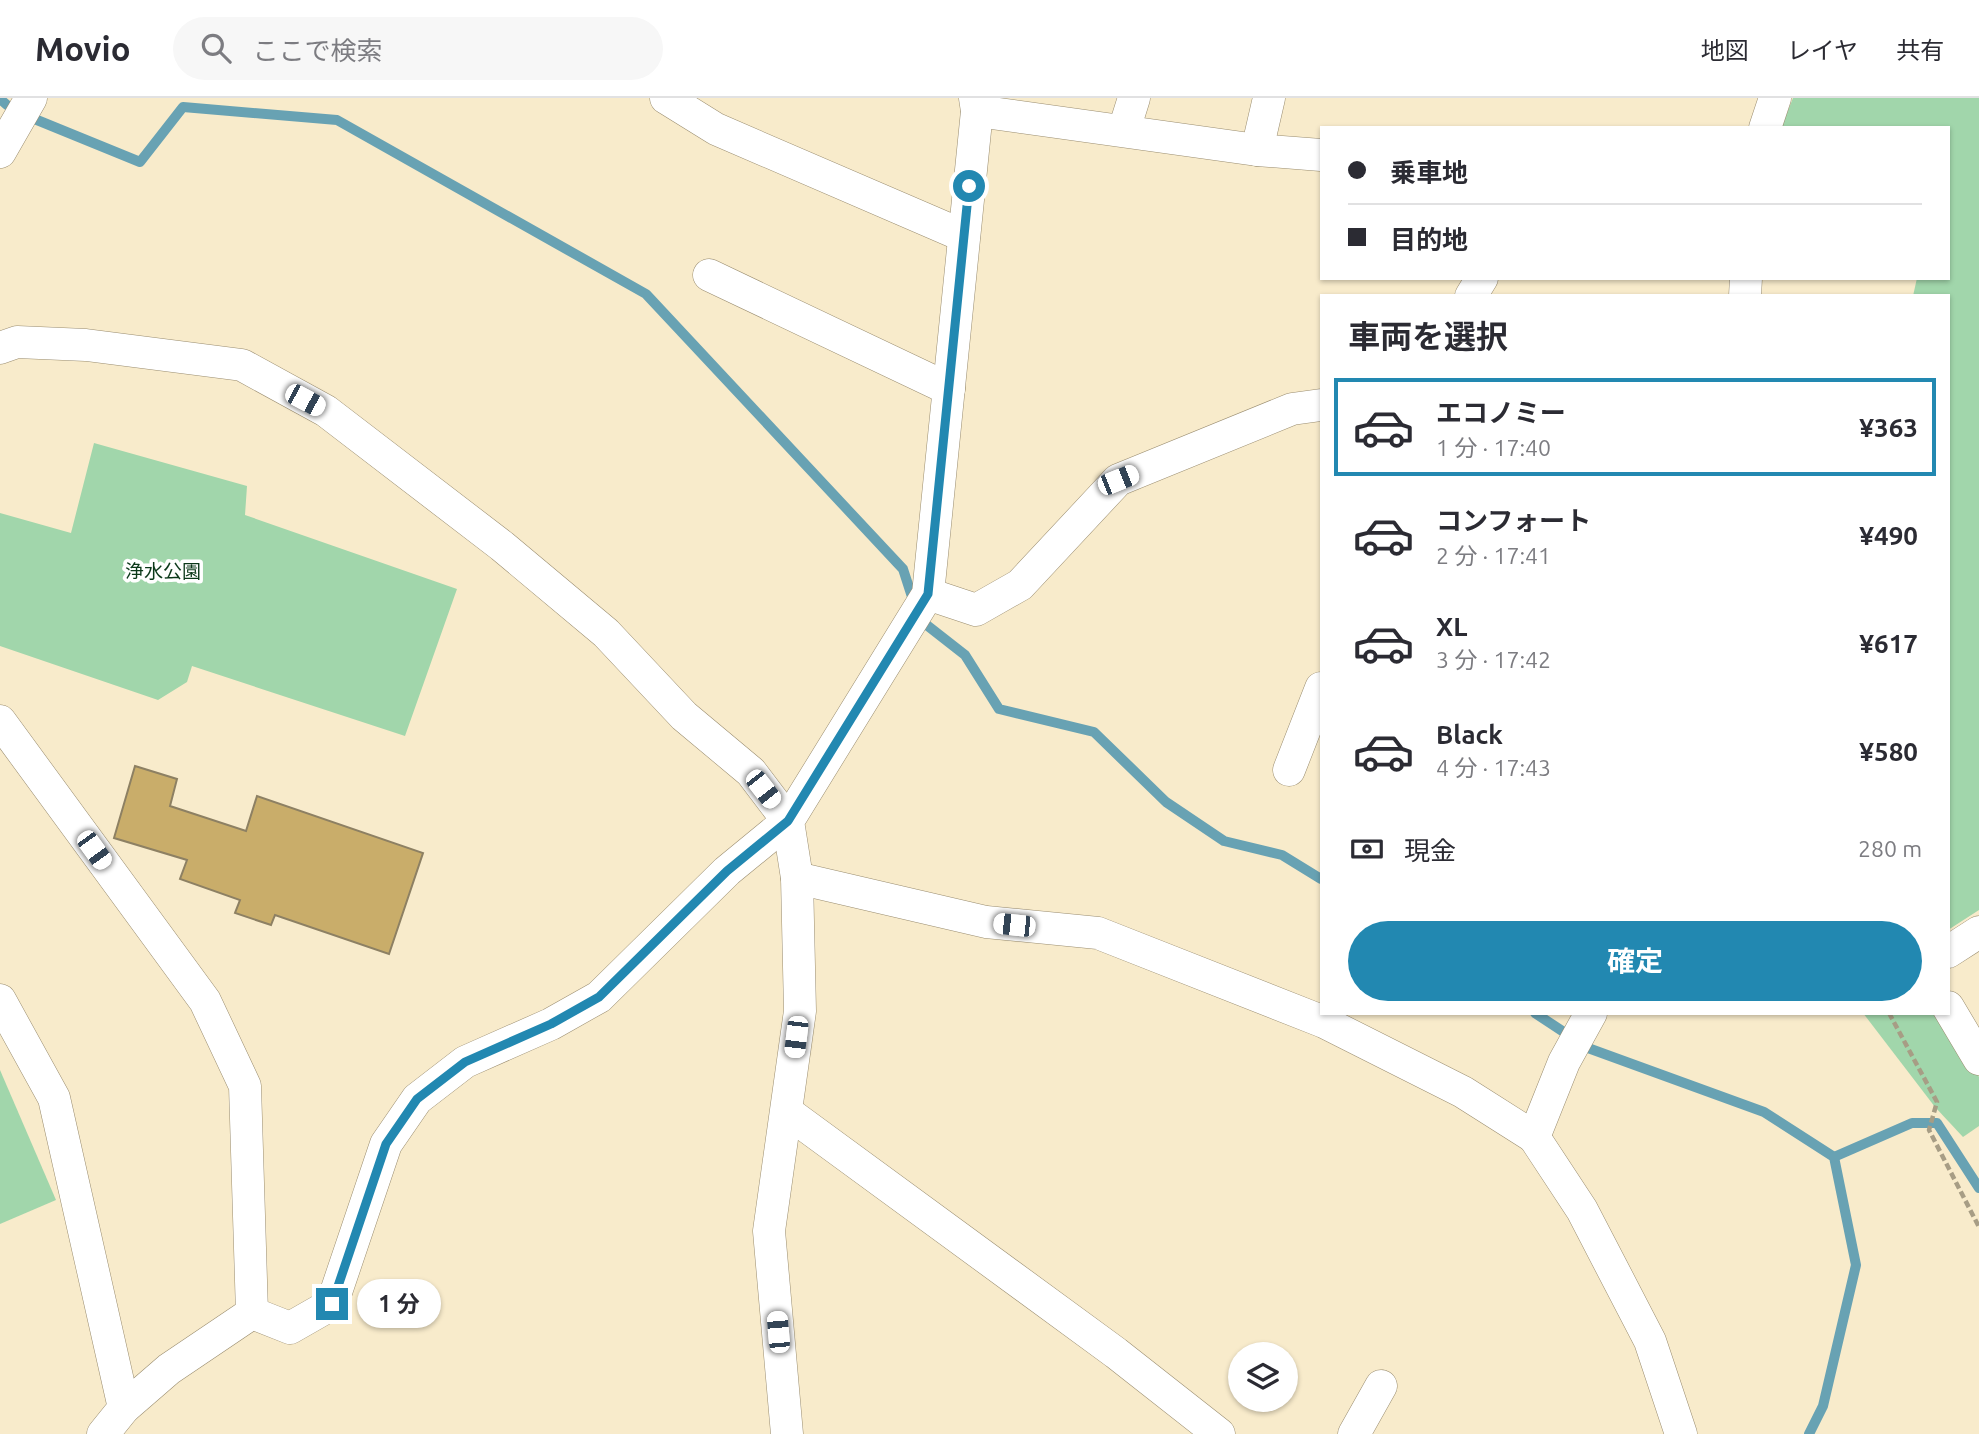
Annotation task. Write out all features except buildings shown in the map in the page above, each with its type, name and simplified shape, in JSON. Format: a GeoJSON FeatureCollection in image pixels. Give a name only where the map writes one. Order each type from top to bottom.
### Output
{"type":"FeatureCollection","features":[{"type":"Feature","properties":{"kind":"street"},"geometry":{"type":"LineString","coordinates":[[0,152],[31,98]]}},
{"type":"Feature","properties":{"kind":"street"},"geometry":{"type":"LineString","coordinates":[[666,98],[716,129],[964,236]]}},
{"type":"Feature","properties":{"kind":"street"},"geometry":{"type":"LineString","coordinates":[[1124,130],[1134,98]]}},
{"type":"Feature","properties":{"kind":"street"},"geometry":{"type":"LineString","coordinates":[[1257,150],[1269,98]]}},
{"type":"Feature","properties":{"kind":"street"},"geometry":{"type":"LineString","coordinates":[[1766,126],[1775,98]]}},
{"type":"Feature","properties":{"kind":"street"},"geometry":{"type":"LineString","coordinates":[[251,1313],[290,1328],[332,1304],[386,1144],[417,1099],[465,1062],[551,1024],[599,997],[727,871],[788,821],[928,594],[976,105],[1257,150],[1320,155]]}},
{"type":"Feature","properties":{"kind":"street"},"geometry":{"type":"LineString","coordinates":[[709,275],[949,389]]}},
{"type":"Feature","properties":{"kind":"street"},"geometry":{"type":"LineString","coordinates":[[0,348],[17,342],[86,345],[242,365],[326,411],[502,546],[606,633],[684,716],[751,772],[788,821],[797,878],[800,1011],[769,1231],[786,1434]]}},
{"type":"Feature","properties":{"kind":"street"},"geometry":{"type":"LineString","coordinates":[[928,594],[976,610],[1020,585],[1118,480],[1292,409],[1320,405]]}},
{"type":"Feature","properties":{"kind":"street"},"geometry":{"type":"LineString","coordinates":[[1289,770],[1320,691]]}},
{"type":"Feature","properties":{"kind":"street"},"geometry":{"type":"LineString","coordinates":[[0,721],[205,1001],[245,1086],[251,1313]]}},
{"type":"Feature","properties":{"kind":"street"},"geometry":{"type":"LineString","coordinates":[[797,878],[986,922],[1098,933],[1324,1022],[1463,1092],[1534,1138],[1582,1210],[1650,1341],[1681,1434]]}},
{"type":"Feature","properties":{"kind":"street"},"geometry":{"type":"LineString","coordinates":[[1950,950],[1979,932]]}},
{"type":"Feature","properties":{"kind":"street"},"geometry":{"type":"LineString","coordinates":[[0,1000],[54,1098],[124,1408]]}},
{"type":"Feature","properties":{"kind":"street"},"geometry":{"type":"LineString","coordinates":[[1950,1010],[1979,1059]]}},
{"type":"Feature","properties":{"kind":"street"},"geometry":{"type":"LineString","coordinates":[[1534,1138],[1563,1062],[1588,1020]]}},
{"type":"Feature","properties":{"kind":"street"},"geometry":{"type":"LineString","coordinates":[[787,1112],[1116,1353],[1219,1434]]}},
{"type":"Feature","properties":{"kind":"street"},"geometry":{"type":"LineString","coordinates":[[103,1434],[124,1408],[169,1369],[251,1313]]}},
{"type":"Feature","properties":{"kind":"street"},"geometry":{"type":"LineString","coordinates":[[1354,1434],[1381,1386]]}},
{"type":"Feature","properties":{"kind":"path"},"geometry":{"type":"LineString","coordinates":[[1890,1015],[1937,1102],[1929,1130],[1979,1227]]}},
{"type":"Feature","properties":{"kind":"green space"},"geometry":{"type":"Polygon","coordinates":[[[1793,98],[1979,98],[1979,910],[1950,929],[1950,294],[1913,294],[1917,280],[1950,280],[1950,126],[1782,126],[1793,98]]]}},
{"type":"Feature","properties":{"kind":"green space","name":"浄水公園"},"geometry":{"type":"Polygon","coordinates":[[[94,443],[247,486],[245,515],[457,589],[405,736],[192,666],[187,682],[158,700],[0,646],[0,513],[71,533],[94,443]]]}},
{"type":"Feature","properties":{"kind":"green space"},"geometry":{"type":"Polygon","coordinates":[[[1865,1015],[1944,1015],[1979,1077],[1979,1126],[1963,1137],[1935,1107],[1865,1015]]]}},
{"type":"Feature","properties":{"kind":"green space"},"geometry":{"type":"Polygon","coordinates":[[[0,1070],[56,1200],[0,1224],[0,1070]]]}},
{"type":"Feature","properties":{"kind":"waterway"},"geometry":{"type":"LineString","coordinates":[[0,99],[7,105]]}},
{"type":"Feature","properties":{"kind":"waterway"},"geometry":{"type":"LineString","coordinates":[[37,120],[140,162],[183,107],[337,120],[646,294],[903,569],[914,603]]}},
{"type":"Feature","properties":{"kind":"waterway"},"geometry":{"type":"LineString","coordinates":[[919,619],[965,655],[999,709],[1094,732],[1166,802],[1224,841],[1282,855],[1320,878]]}},
{"type":"Feature","properties":{"kind":"waterway"},"geometry":{"type":"LineString","coordinates":[[1538,1015],[1588,1048],[1764,1112],[1834,1157],[1856,1265],[1823,1406],[1809,1434]]}},
{"type":"Feature","properties":{"kind":"waterway"},"geometry":{"type":"LineString","coordinates":[[1834,1157],[1912,1123],[1937,1123],[1979,1188]]}},
{"type":"Feature","properties":{"kind":"route"},"geometry":{"type":"LineString","coordinates":[[332,1304],[386,1144],[417,1099],[465,1062],[551,1024],[599,997],[727,871],[788,821],[928,594],[969,186]]}}]}
